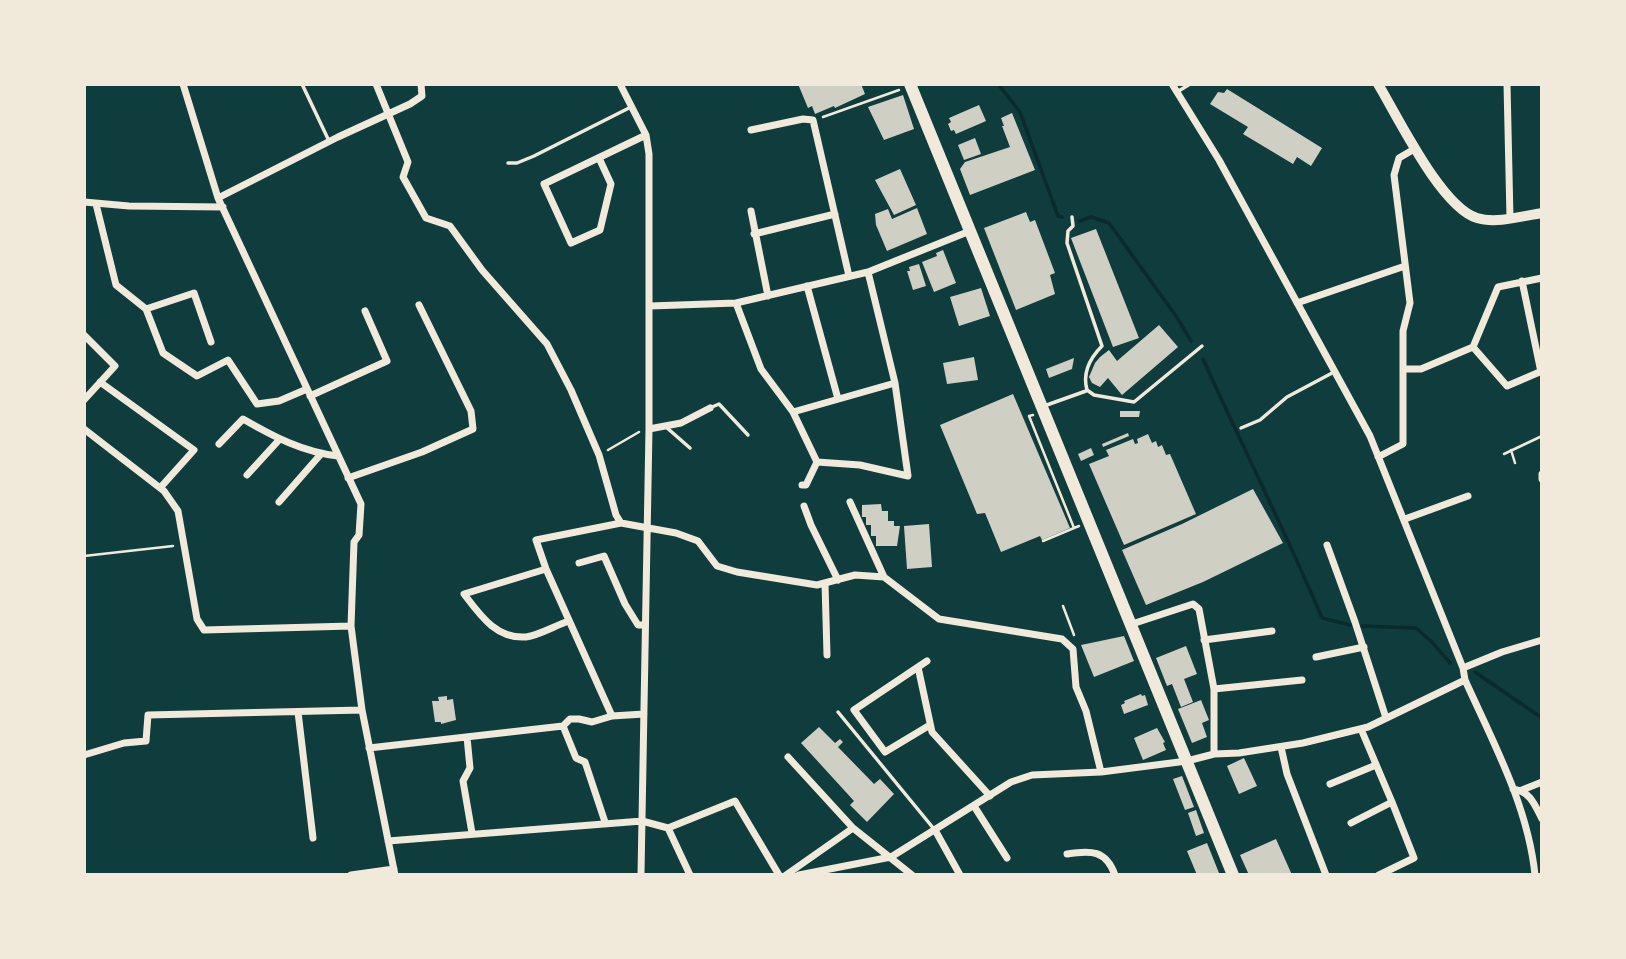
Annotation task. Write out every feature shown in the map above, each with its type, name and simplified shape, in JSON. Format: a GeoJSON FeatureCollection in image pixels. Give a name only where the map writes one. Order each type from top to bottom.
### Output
{"type":"FeatureCollection","features":[{"type":"Feature","properties":{"kind":"highway"},"geometry":{"type":"LineString","coordinates":[[910,85],[971,231],[1039,410],[1132,624],[1233,875]]}},
{"type":"Feature","properties":{"kind":"street"},"geometry":{"type":"LineString","coordinates":[[183,84],[218,198],[361,504],[359,535],[354,542],[351,626],[362,710],[394,872],[351,875]]}},
{"type":"Feature","properties":{"kind":"street"},"geometry":{"type":"LineString","coordinates":[[376,84],[408,162],[403,177],[426,218],[450,226],[482,270],[547,344],[572,390],[599,455],[616,515],[621,523]]}},
{"type":"Feature","properties":{"kind":"street"},"geometry":{"type":"LineString","coordinates":[[218,198],[329,141],[390,114],[422,96],[421,84]]}},
{"type":"Feature","properties":{"kind":"street"},"geometry":{"type":"LineString","coordinates":[[620,84],[646,135],[649,154],[649,429],[642,875]]}},
{"type":"Feature","properties":{"kind":"street"},"geometry":{"type":"LineString","coordinates":[[1172,84],[1219,160],[1378,457],[1405,519],[1463,668],[1465,680],[1513,789],[1535,875]]}},
{"type":"Feature","properties":{"kind":"street"},"geometry":{"type":"LineString","coordinates":[[1378,84],[1445,193],[1465,212],[1479,219],[1542,213]]}},
{"type":"Feature","properties":{"kind":"street"},"geometry":{"type":"LineString","coordinates":[[1507,84],[1510,218]]}},
{"type":"Feature","properties":{"kind":"street"},"geometry":{"type":"LineString","coordinates":[[751,130],[803,119],[813,120],[849,276]]}},
{"type":"Feature","properties":{"kind":"street"},"geometry":{"type":"LineString","coordinates":[[599,158],[611,184],[600,230],[571,243],[544,184],[646,135]]}},
{"type":"Feature","properties":{"kind":"street"},"geometry":{"type":"LineString","coordinates":[[1378,457],[1404,444],[1403,331],[1410,303],[1394,175],[1399,158],[1416,148]]}},
{"type":"Feature","properties":{"kind":"street"},"geometry":{"type":"LineString","coordinates":[[84,202],[223,207]]}},
{"type":"Feature","properties":{"kind":"street"},"geometry":{"type":"LineString","coordinates":[[96,204],[116,285],[146,309],[163,353],[197,376],[228,360],[257,404],[308,393],[387,360],[365,311]]}},
{"type":"Feature","properties":{"kind":"street"},"geometry":{"type":"LineString","coordinates":[[751,211],[768,296]]}},
{"type":"Feature","properties":{"kind":"street"},"geometry":{"type":"LineString","coordinates":[[754,233],[835,214]]}},
{"type":"Feature","properties":{"kind":"street"},"geometry":{"type":"LineString","coordinates":[[650,306],[736,303],[768,296],[868,272],[971,231]]}},
{"type":"Feature","properties":{"kind":"street"},"geometry":{"type":"LineString","coordinates":[[1297,303],[1405,266]]}},
{"type":"Feature","properties":{"kind":"street"},"geometry":{"type":"LineString","coordinates":[[817,462],[860,465],[908,476],[895,383],[868,272]]}},
{"type":"Feature","properties":{"kind":"street"},"geometry":{"type":"LineString","coordinates":[[1403,369],[1421,369],[1473,347],[1498,286],[1542,278]]}},
{"type":"Feature","properties":{"kind":"street"},"geometry":{"type":"LineString","coordinates":[[1473,347],[1507,386],[1541,372],[1522,281]]}},
{"type":"Feature","properties":{"kind":"street"},"geometry":{"type":"LineString","coordinates":[[807,286],[838,399]]}},
{"type":"Feature","properties":{"kind":"street"},"geometry":{"type":"LineString","coordinates":[[146,309],[194,293],[211,342]]}},
{"type":"Feature","properties":{"kind":"street"},"geometry":{"type":"LineString","coordinates":[[736,303],[761,369],[793,412],[817,462],[807,485],[802,485]]}},
{"type":"Feature","properties":{"kind":"street"},"geometry":{"type":"LineString","coordinates":[[348,478],[422,452],[473,429],[471,411],[419,305]]}},
{"type":"Feature","properties":{"kind":"street"},"geometry":{"type":"LineString","coordinates":[[84,335],[115,366],[84,400]]}},
{"type":"Feature","properties":{"kind":"street"},"geometry":{"type":"LineString","coordinates":[[100,382],[194,450],[160,488]]}},
{"type":"Feature","properties":{"kind":"street"},"geometry":{"type":"LineString","coordinates":[[793,412],[895,383]]}},
{"type":"Feature","properties":{"kind":"street"},"geometry":{"type":"LineString","coordinates":[[649,429],[681,423],[710,408]]}},
{"type":"Feature","properties":{"kind":"street"},"geometry":{"type":"LineString","coordinates":[[219,444],[243,419],[279,440],[338,457]]}},
{"type":"Feature","properties":{"kind":"street"},"geometry":{"type":"LineString","coordinates":[[84,429],[160,488],[177,511],[197,619],[204,630],[351,626]]}},
{"type":"Feature","properties":{"kind":"street"},"geometry":{"type":"LineString","coordinates":[[247,475],[279,440]]}},
{"type":"Feature","properties":{"kind":"street"},"geometry":{"type":"LineString","coordinates":[[279,502],[321,454]]}},
{"type":"Feature","properties":{"kind":"street"},"geometry":{"type":"LineString","coordinates":[[1542,474],[1542,479]]}},
{"type":"Feature","properties":{"kind":"street"},"geometry":{"type":"LineString","coordinates":[[1405,519],[1468,496]]}},
{"type":"Feature","properties":{"kind":"street"},"geometry":{"type":"LineString","coordinates":[[850,502],[884,577],[939,619],[1062,639],[1073,649],[1076,687],[1086,711],[1101,772]]}},
{"type":"Feature","properties":{"kind":"street"},"geometry":{"type":"LineString","coordinates":[[804,506],[838,580]]}},
{"type":"Feature","properties":{"kind":"street"},"geometry":{"type":"LineString","coordinates":[[612,716],[546,569],[536,540],[621,523],[676,533],[698,541],[717,566],[737,572],[817,585],[855,575],[884,577]]}},
{"type":"Feature","properties":{"kind":"street"},"geometry":{"type":"LineString","coordinates":[[1327,545],[1386,718]]}},
{"type":"Feature","properties":{"kind":"street"},"geometry":{"type":"LineString","coordinates":[[579,563],[604,556],[625,604],[638,625],[645,625]]}},
{"type":"Feature","properties":{"kind":"street"},"geometry":{"type":"LineString","coordinates":[[546,569],[464,594],[485,622],[503,633],[527,636],[569,621]]}},
{"type":"Feature","properties":{"kind":"street"},"geometry":{"type":"LineString","coordinates":[[825,583],[827,655]]}},
{"type":"Feature","properties":{"kind":"street"},"geometry":{"type":"LineString","coordinates":[[1132,624],[1193,604],[1199,609],[1214,689],[1214,754]]}},
{"type":"Feature","properties":{"kind":"street"},"geometry":{"type":"LineString","coordinates":[[1204,640],[1272,631]]}},
{"type":"Feature","properties":{"kind":"street"},"geometry":{"type":"LineString","coordinates":[[1463,668],[1542,640]]}},
{"type":"Feature","properties":{"kind":"street"},"geometry":{"type":"LineString","coordinates":[[1316,657],[1364,648]]}},
{"type":"Feature","properties":{"kind":"street"},"geometry":{"type":"LineString","coordinates":[[927,661],[854,710],[885,752],[930,725]]}},
{"type":"Feature","properties":{"kind":"street"},"geometry":{"type":"LineString","coordinates":[[918,667],[932,733],[990,796]]}},
{"type":"Feature","properties":{"kind":"street"},"geometry":{"type":"LineString","coordinates":[[1214,689],[1302,680]]}},
{"type":"Feature","properties":{"kind":"street"},"geometry":{"type":"LineString","coordinates":[[799,875],[891,857],[1011,782],[1032,775],[1101,772],[1187,761],[1214,754],[1281,747],[1361,729],[1465,680]]}},
{"type":"Feature","properties":{"kind":"street"},"geometry":{"type":"LineString","coordinates":[[84,755],[124,743],[146,741],[148,715],[362,710]]}},
{"type":"Feature","properties":{"kind":"street"},"geometry":{"type":"LineString","coordinates":[[298,712],[313,838]]}},
{"type":"Feature","properties":{"kind":"street"},"geometry":{"type":"LineString","coordinates":[[369,747],[563,726],[570,719],[592,722],[612,716],[644,714]]}},
{"type":"Feature","properties":{"kind":"street"},"geometry":{"type":"LineString","coordinates":[[563,726],[576,758],[585,762],[606,822]]}},
{"type":"Feature","properties":{"kind":"street"},"geometry":{"type":"LineString","coordinates":[[1361,729],[1414,858],[1379,875]]}},
{"type":"Feature","properties":{"kind":"street"},"geometry":{"type":"LineString","coordinates":[[467,737],[470,768],[463,781],[472,833]]}},
{"type":"Feature","properties":{"kind":"street"},"geometry":{"type":"LineString","coordinates":[[1281,747],[1287,774],[1326,875]]}},
{"type":"Feature","properties":{"kind":"street"},"geometry":{"type":"LineString","coordinates":[[788,757],[853,828],[912,875]]}},
{"type":"Feature","properties":{"kind":"street"},"geometry":{"type":"LineString","coordinates":[[1330,784],[1376,765]]}},
{"type":"Feature","properties":{"kind":"street"},"geometry":{"type":"LineString","coordinates":[[1513,789],[1522,790],[1542,782]]}},
{"type":"Feature","properties":{"kind":"street"},"geometry":{"type":"LineString","coordinates":[[1522,790],[1532,799],[1542,819]]}},
{"type":"Feature","properties":{"kind":"street"},"geometry":{"type":"LineString","coordinates":[[388,841],[606,822],[642,821],[668,828],[735,801],[779,875]]}},
{"type":"Feature","properties":{"kind":"street"},"geometry":{"type":"LineString","coordinates":[[1350,824],[1392,802]]}},
{"type":"Feature","properties":{"kind":"street"},"geometry":{"type":"LineString","coordinates":[[974,806],[1007,858]]}},
{"type":"Feature","properties":{"kind":"street"},"geometry":{"type":"LineString","coordinates":[[668,828],[690,875]]}},
{"type":"Feature","properties":{"kind":"street"},"geometry":{"type":"LineString","coordinates":[[786,875],[853,828]]}},
{"type":"Feature","properties":{"kind":"street"},"geometry":{"type":"LineString","coordinates":[[934,830],[960,875]]}},
{"type":"Feature","properties":{"kind":"street"},"geometry":{"type":"LineString","coordinates":[[1067,854],[1096,852],[1111,863],[1115,875]]}},
{"type":"Feature","properties":{"kind":"lane"},"geometry":{"type":"LineString","coordinates":[[302,84],[329,141]]}},
{"type":"Feature","properties":{"kind":"lane"},"geometry":{"type":"LineString","coordinates":[[1177,92],[1190,84]]}},
{"type":"Feature","properties":{"kind":"lane"},"geometry":{"type":"LineString","coordinates":[[508,163],[517,163],[534,156],[631,107]]}},
{"type":"Feature","properties":{"kind":"lane"},"geometry":{"type":"LineString","coordinates":[[1072,217],[1073,226],[1066,237],[1067,243],[1102,345],[1088,364],[1085,378],[1087,390],[1094,395],[1134,402],[1202,346]]}},
{"type":"Feature","properties":{"kind":"lane"},"geometry":{"type":"LineString","coordinates":[[1241,428],[1261,420],[1287,397],[1334,372]]}},
{"type":"Feature","properties":{"kind":"lane"},"geometry":{"type":"LineString","coordinates":[[1039,410],[1087,390]]}},
{"type":"Feature","properties":{"kind":"lane"},"geometry":{"type":"LineString","coordinates":[[710,408],[719,404],[748,435]]}},
{"type":"Feature","properties":{"kind":"lane"},"geometry":{"type":"LineString","coordinates":[[666,427],[690,448]]}},
{"type":"Feature","properties":{"kind":"lane"},"geometry":{"type":"LineString","coordinates":[[838,712],[934,830]]}},
{"type":"Feature","properties":{"kind":"path"},"geometry":{"type":"LineString","coordinates":[[813,120],[910,85]]}},
{"type":"Feature","properties":{"kind":"path"},"geometry":{"type":"LineString","coordinates":[[1039,410],[1029,416],[1074,528]]}},
{"type":"Feature","properties":{"kind":"path"},"geometry":{"type":"LineString","coordinates":[[599,455],[649,429]]}},
{"type":"Feature","properties":{"kind":"path"},"geometry":{"type":"LineString","coordinates":[[1504,454],[1542,436]]}},
{"type":"Feature","properties":{"kind":"path"},"geometry":{"type":"LineString","coordinates":[[1511,450],[1515,463]]}},
{"type":"Feature","properties":{"kind":"path"},"geometry":{"type":"LineString","coordinates":[[1043,541],[1081,525]]}},
{"type":"Feature","properties":{"kind":"path"},"geometry":{"type":"LineString","coordinates":[[84,555],[184,545]]}},
{"type":"Feature","properties":{"kind":"path"},"geometry":{"type":"LineString","coordinates":[[1063,606],[1072,626]]}},
{"type":"Feature","properties":{"kind":"building"},"geometry":{"type":"Polygon","coordinates":[[[798,84],[861,84],[865,94],[815,114],[812,106],[808,108],[798,84]]]}},
{"type":"Feature","properties":{"kind":"building"},"geometry":{"type":"Polygon","coordinates":[[[1227,89],[1322,148],[1311,166],[1297,157],[1293,164],[1243,134],[1248,127],[1210,104],[1218,92],[1224,93],[1227,89]]]}},
{"type":"Feature","properties":{"kind":"building"},"geometry":{"type":"Polygon","coordinates":[[[903,95],[914,129],[884,140],[868,107],[903,95]]]}},
{"type":"Feature","properties":{"kind":"building"},"geometry":{"type":"Polygon","coordinates":[[[979,105],[986,121],[956,134],[954,130],[951,131],[949,118],[979,105]]]}},
{"type":"Feature","properties":{"kind":"building"},"geometry":{"type":"Polygon","coordinates":[[[1012,113],[1035,170],[970,195],[960,169],[965,162],[1010,147],[1001,118],[1012,113]]]}},
{"type":"Feature","properties":{"kind":"building"},"geometry":{"type":"Polygon","coordinates":[[[975,138],[981,154],[964,160],[958,145],[975,138]]]}},
{"type":"Feature","properties":{"kind":"building"},"geometry":{"type":"Polygon","coordinates":[[[900,169],[916,205],[894,215],[875,180],[900,169]]]}},
{"type":"Feature","properties":{"kind":"building"},"geometry":{"type":"Polygon","coordinates":[[[917,208],[927,234],[887,251],[876,225],[875,214],[888,209],[892,219],[917,208]]]}},
{"type":"Feature","properties":{"kind":"building"},"geometry":{"type":"Polygon","coordinates":[[[1026,212],[1030,222],[1035,220],[1055,273],[1050,275],[1055,294],[1016,310],[984,228],[1026,212]]]}},
{"type":"Feature","properties":{"kind":"building"},"geometry":{"type":"Polygon","coordinates":[[[1096,229],[1139,338],[1113,347],[1071,238],[1096,229]]]}},
{"type":"Feature","properties":{"kind":"building"},"geometry":{"type":"Polygon","coordinates":[[[943,250],[956,283],[934,292],[922,262],[937,256],[936,253],[943,250]]]}},
{"type":"Feature","properties":{"kind":"building"},"geometry":{"type":"Polygon","coordinates":[[[919,264],[926,286],[913,290],[907,271],[910,271],[909,267],[919,264]]]}},
{"type":"Feature","properties":{"kind":"building"},"geometry":{"type":"Polygon","coordinates":[[[981,288],[990,316],[959,326],[950,297],[981,288]]]}},
{"type":"Feature","properties":{"kind":"building"},"geometry":{"type":"Polygon","coordinates":[[[1159,325],[1178,347],[1122,395],[1108,378],[1100,387],[1092,383],[1089,377],[1100,357],[1109,350],[1117,361],[1159,325]]]}},
{"type":"Feature","properties":{"kind":"building"},"geometry":{"type":"Polygon","coordinates":[[[974,357],[978,380],[947,384],[943,363],[974,357]]]}},
{"type":"Feature","properties":{"kind":"building"},"geometry":{"type":"Polygon","coordinates":[[[1074,358],[1072,369],[1049,378],[1046,369],[1074,358]]]}},
{"type":"Feature","properties":{"kind":"building"},"geometry":{"type":"Polygon","coordinates":[[[1013,394],[1070,528],[1042,540],[1040,536],[1001,552],[985,513],[977,514],[940,425],[1013,394]]]}},
{"type":"Feature","properties":{"kind":"building"},"geometry":{"type":"Polygon","coordinates":[[[1120,411],[1140,411],[1139,417],[1120,417],[1120,411]]]}},
{"type":"Feature","properties":{"kind":"building"},"geometry":{"type":"Polygon","coordinates":[[[1128,433],[1129,436],[1103,447],[1102,444],[1128,433]]]}},
{"type":"Feature","properties":{"kind":"building"},"geometry":{"type":"Polygon","coordinates":[[[1148,434],[1152,443],[1156,441],[1158,447],[1162,445],[1166,455],[1170,454],[1196,514],[1124,545],[1089,464],[1109,456],[1106,450],[1133,439],[1135,444],[1138,443],[1137,439],[1148,434]]]}},
{"type":"Feature","properties":{"kind":"building"},"geometry":{"type":"Polygon","coordinates":[[[1091,448],[1094,455],[1081,461],[1078,454],[1091,448]]]}},
{"type":"Feature","properties":{"kind":"building"},"geometry":{"type":"Polygon","coordinates":[[[1253,489],[1283,543],[1203,582],[1146,605],[1122,550],[1253,489]]]}},
{"type":"Feature","properties":{"kind":"building"},"geometry":{"type":"Polygon","coordinates":[[[881,504],[882,511],[888,511],[888,521],[894,521],[894,526],[900,526],[897,546],[876,546],[876,536],[871,536],[871,525],[866,525],[866,517],[862,517],[862,505],[881,504]]]}},
{"type":"Feature","properties":{"kind":"building"},"geometry":{"type":"Polygon","coordinates":[[[929,524],[932,567],[907,569],[904,526],[929,524]]]}},
{"type":"Feature","properties":{"kind":"building"},"geometry":{"type":"Polygon","coordinates":[[[1124,636],[1134,661],[1094,677],[1081,645],[1124,636]]]}},
{"type":"Feature","properties":{"kind":"building"},"geometry":{"type":"Polygon","coordinates":[[[1186,646],[1197,674],[1184,679],[1193,702],[1181,707],[1172,684],[1167,686],[1156,658],[1186,646]]]}},
{"type":"Feature","properties":{"kind":"building"},"geometry":{"type":"Polygon","coordinates":[[[1145,695],[1148,705],[1124,714],[1121,705],[1124,701],[1145,695]]]}},
{"type":"Feature","properties":{"kind":"building"},"geometry":{"type":"Polygon","coordinates":[[[447,696],[447,700],[453,699],[456,720],[441,724],[435,722],[432,701],[439,701],[438,697],[447,696]]]}},
{"type":"Feature","properties":{"kind":"building"},"geometry":{"type":"Polygon","coordinates":[[[1201,700],[1209,720],[1202,723],[1207,737],[1192,743],[1178,709],[1201,700]]]}},
{"type":"Feature","properties":{"kind":"building"},"geometry":{"type":"Polygon","coordinates":[[[819,727],[835,743],[840,739],[843,742],[838,747],[874,784],[880,779],[894,794],[867,822],[850,805],[854,801],[801,743],[819,727]]]}},
{"type":"Feature","properties":{"kind":"building"},"geometry":{"type":"Polygon","coordinates":[[[1157,728],[1165,742],[1163,743],[1166,750],[1143,760],[1134,738],[1157,728]]]}},
{"type":"Feature","properties":{"kind":"building"},"geometry":{"type":"Polygon","coordinates":[[[1244,758],[1257,786],[1239,794],[1227,766],[1244,758]]]}},
{"type":"Feature","properties":{"kind":"building"},"geometry":{"type":"Polygon","coordinates":[[[1182,776],[1194,807],[1185,810],[1173,779],[1182,776]]]}},
{"type":"Feature","properties":{"kind":"building"},"geometry":{"type":"Polygon","coordinates":[[[1196,810],[1204,833],[1196,836],[1188,813],[1196,810]]]}},
{"type":"Feature","properties":{"kind":"building"},"geometry":{"type":"Polygon","coordinates":[[[1276,839],[1292,875],[1249,875],[1240,855],[1276,839]]]}},
{"type":"Feature","properties":{"kind":"building"},"geometry":{"type":"Polygon","coordinates":[[[1207,843],[1219,873],[1197,875],[1187,851],[1207,843]]]}},
{"type":"Feature","properties":{"kind":"waterway"},"geometry":{"type":"LineString","coordinates":[[998,84],[1020,112],[1058,216],[1062,217]]}},
{"type":"Feature","properties":{"kind":"waterway"},"geometry":{"type":"LineString","coordinates":[[1080,221],[1091,217],[1109,223],[1191,341]]}},
{"type":"Feature","properties":{"kind":"waterway"},"geometry":{"type":"LineString","coordinates":[[1203,359],[1322,618],[1350,625]]}},
{"type":"Feature","properties":{"kind":"waterway"},"geometry":{"type":"LineString","coordinates":[[1362,626],[1416,628],[1450,663]]}},
{"type":"Feature","properties":{"kind":"waterway"},"geometry":{"type":"LineString","coordinates":[[1475,672],[1542,718]]}}]}
